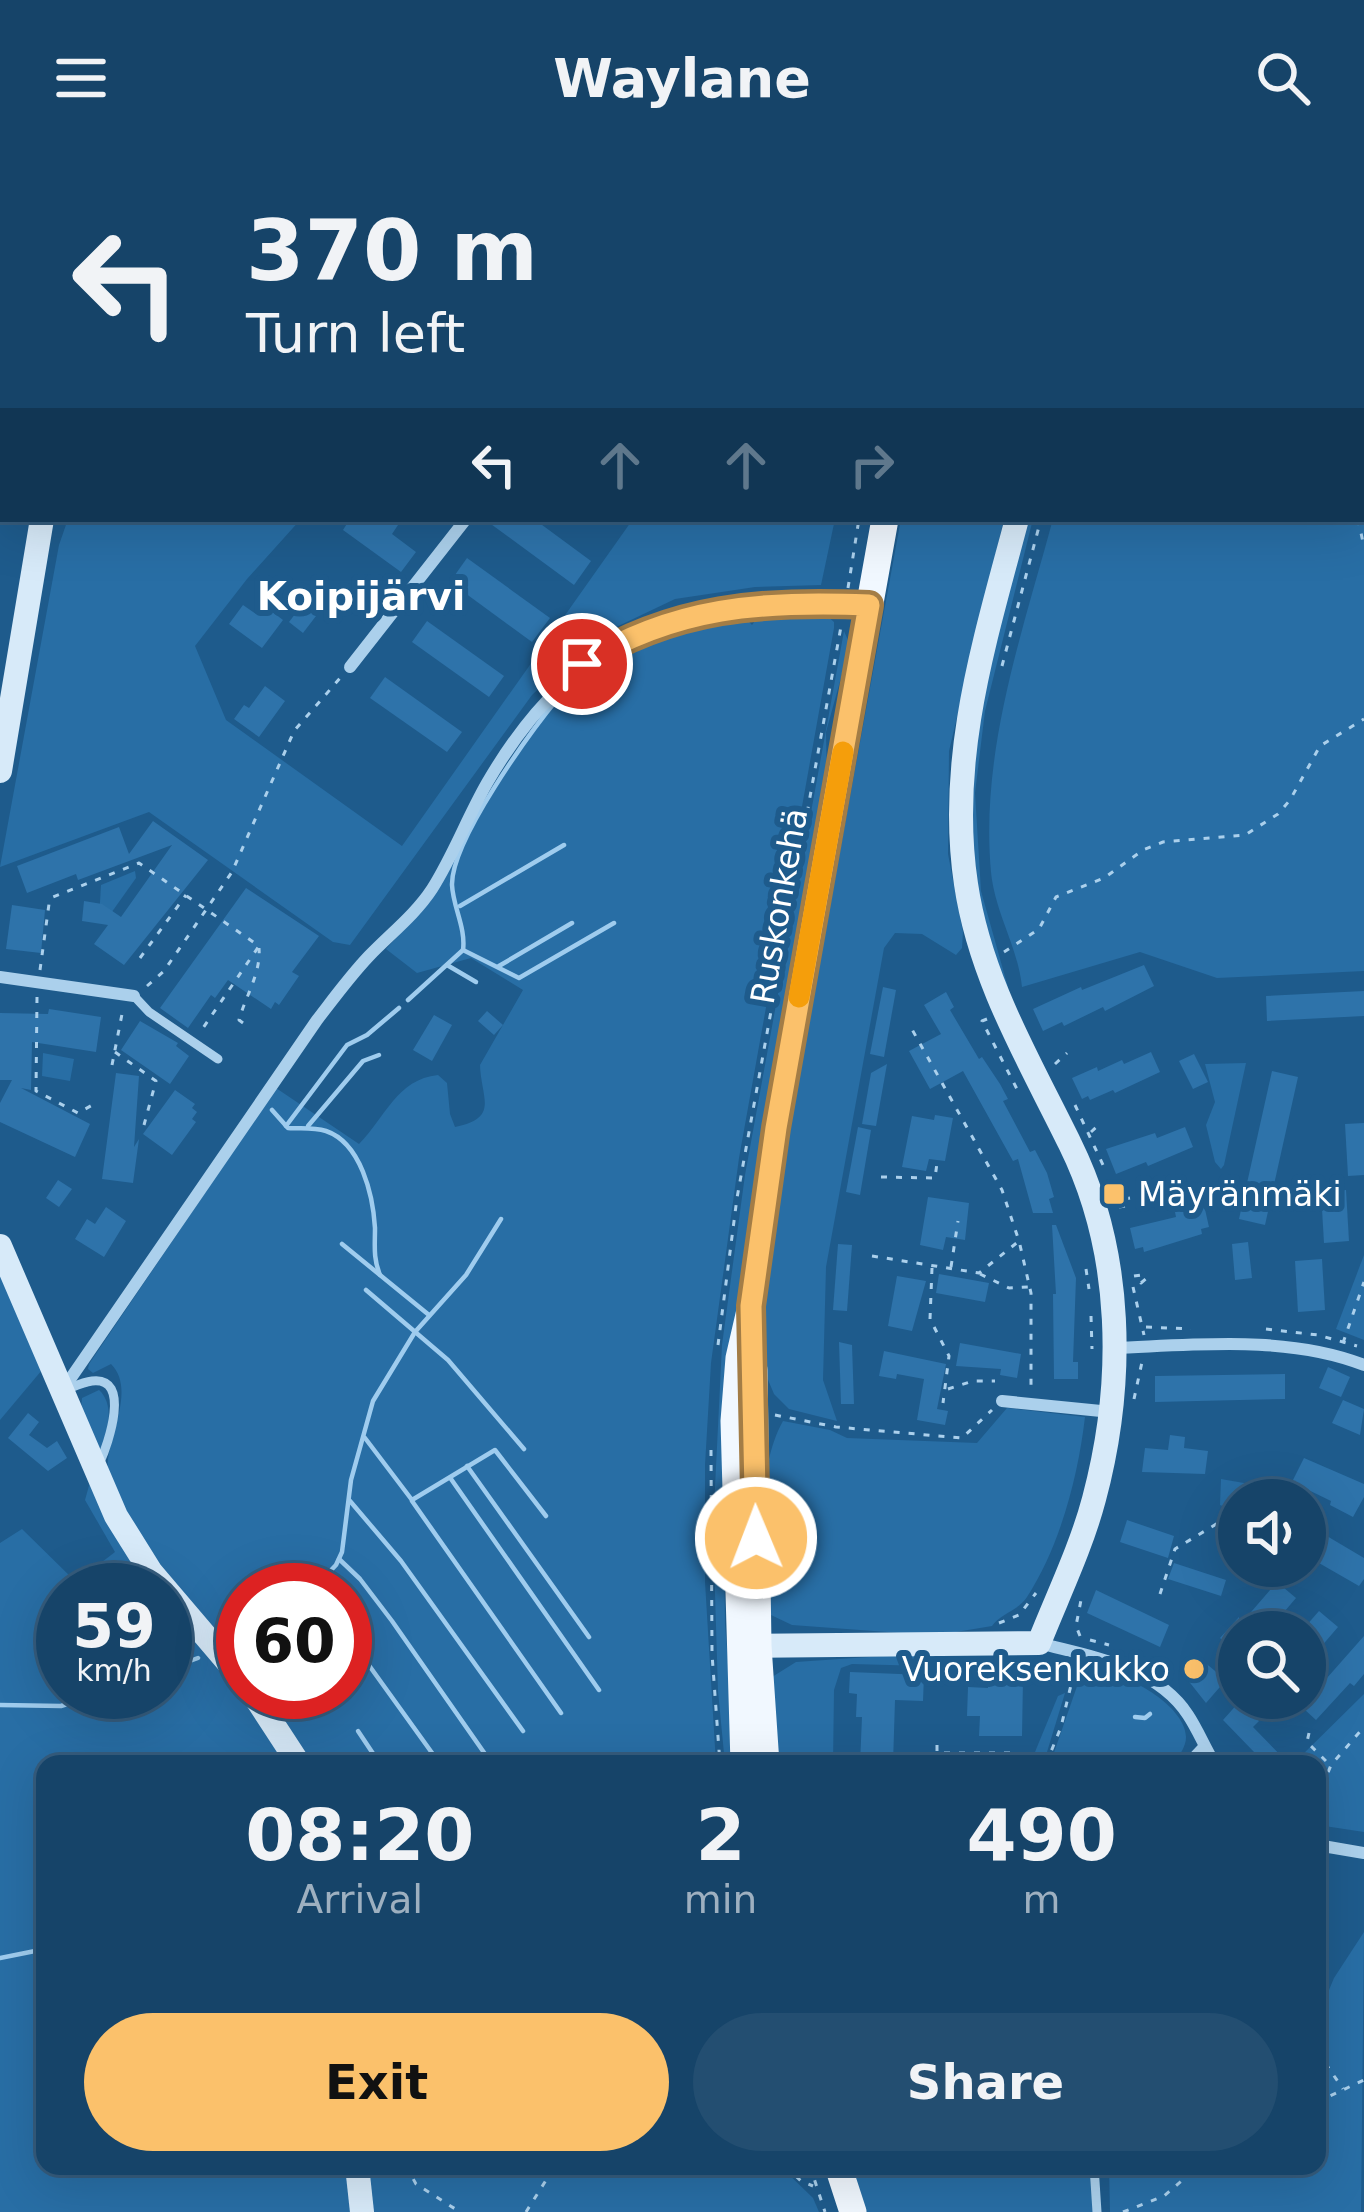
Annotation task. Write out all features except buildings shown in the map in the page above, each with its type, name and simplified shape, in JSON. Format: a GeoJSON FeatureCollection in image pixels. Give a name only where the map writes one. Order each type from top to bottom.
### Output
{"type":"FeatureCollection","features":[{"type":"Feature","properties":{"kind":"main road","name":"Ruskonkehä"},"geometry":{"type":"LineString","coordinates":[[765,1755],[748,1646],[734,1421],[739,1358],[884,522]]}},
{"type":"Feature","properties":{"kind":"main road","name":"Ruskonkehä"},"geometry":{"type":"LineString","coordinates":[[744,1755],[754,1413],[751,1306]]}},
{"type":"Feature","properties":{"kind":"main road"},"geometry":{"type":"LineString","coordinates":[[841,2175],[854,2212]]}},
{"type":"Feature","properties":{"kind":"street"},"geometry":{"type":"LineString","coordinates":[[0,771],[42,522]]}},
{"type":"Feature","properties":{"kind":"street"},"geometry":{"type":"LineString","coordinates":[[350,667],[464,522]]}},
{"type":"Feature","properties":{"kind":"street"},"geometry":{"type":"LineString","coordinates":[[1016,522],[970,701],[958,796],[960,843],[973,926],[1004,1012],[1095,1200],[1113,1305],[1102,1349],[1112,1412],[1093,1503],[1039,1643]]}},
{"type":"Feature","properties":{"kind":"street"},"geometry":{"type":"LineString","coordinates":[[62,1391],[327,1006],[426,897],[488,782],[554,692],[582,664],[659,624],[752,605],[869,605]]}},
{"type":"Feature","properties":{"kind":"street"},"geometry":{"type":"LineString","coordinates":[[0,977],[130,996]]}},
{"type":"Feature","properties":{"kind":"street"},"geometry":{"type":"LineString","coordinates":[[0,1246],[95,1472],[143,1562],[216,1648]]}},
{"type":"Feature","properties":{"kind":"street"},"geometry":{"type":"LineString","coordinates":[[1102,1349],[1292,1348],[1339,1355],[1364,1365]]}},
{"type":"Feature","properties":{"kind":"street"},"geometry":{"type":"LineString","coordinates":[[1002,1400],[1112,1412]]}},
{"type":"Feature","properties":{"kind":"street"},"geometry":{"type":"LineString","coordinates":[[748,1646],[1039,1643],[1124,1667],[1159,1684],[1187,1714],[1210,1755]]}},
{"type":"Feature","properties":{"kind":"street"},"geometry":{"type":"LineString","coordinates":[[269,1719],[292,1755]]}},
{"type":"Feature","properties":{"kind":"street"},"geometry":{"type":"LineString","coordinates":[[1326,1847],[1364,1853]]}},
{"type":"Feature","properties":{"kind":"street"},"geometry":{"type":"LineString","coordinates":[[357,2175],[362,2212]]}},
{"type":"Feature","properties":{"kind":"lane"},"geometry":{"type":"LineString","coordinates":[[130,996],[218,1059]]}},
{"type":"Feature","properties":{"kind":"lane"},"geometry":{"type":"LineString","coordinates":[[62,1391],[91,1381],[106,1383],[111,1389],[115,1412],[111,1433],[95,1472]]}},
{"type":"Feature","properties":{"kind":"lane"},"geometry":{"type":"LineString","coordinates":[[1195,1755],[1204,1745]]}},
{"type":"Feature","properties":{"kind":"lane"},"geometry":{"type":"LineString","coordinates":[[1094,2175],[1096,2212]]}},
{"type":"Feature","properties":{"kind":"path"},"geometry":{"type":"LineString","coordinates":[[1002,666],[1040,522]]}},
{"type":"Feature","properties":{"kind":"path"},"geometry":{"type":"LineString","coordinates":[[112,1065],[130,996],[164,971],[208,907],[238,862],[294,731],[350,667]]}},
{"type":"Feature","properties":{"kind":"path"},"geometry":{"type":"LineString","coordinates":[[1004,953],[1039,929],[1056,897],[1104,878],[1143,850],[1163,842],[1245,835],[1278,814],[1320,746],[1364,719]]}},
{"type":"Feature","properties":{"kind":"path"},"geometry":{"type":"LineString","coordinates":[[96,1103],[78,1113],[36,1091],[38,982],[53,897],[139,862],[208,907],[259,946],[260,966],[247,992],[242,1023]]}},
{"type":"Feature","properties":{"kind":"path"},"geometry":{"type":"LineString","coordinates":[[140,958],[187,894]]}},
{"type":"Feature","properties":{"kind":"path"},"geometry":{"type":"LineString","coordinates":[[193,1042],[259,946]]}},
{"type":"Feature","properties":{"kind":"path"},"geometry":{"type":"LineString","coordinates":[[1004,1012],[982,1021],[1022,1098]]}},
{"type":"Feature","properties":{"kind":"path"},"geometry":{"type":"LineString","coordinates":[[909,1024],[1002,1190],[1019,1241],[1029,1287],[1031,1404]]}},
{"type":"Feature","properties":{"kind":"path"},"geometry":{"type":"LineString","coordinates":[[115,1052],[156,1081],[144,1125]]}},
{"type":"Feature","properties":{"kind":"path"},"geometry":{"type":"LineString","coordinates":[[1054,1064],[1067,1053]]}},
{"type":"Feature","properties":{"kind":"path"},"geometry":{"type":"LineString","coordinates":[[1090,1132],[1101,1123]]}},
{"type":"Feature","properties":{"kind":"path"},"geometry":{"type":"LineString","coordinates":[[881,1177],[934,1178],[937,1163]]}},
{"type":"Feature","properties":{"kind":"path"},"geometry":{"type":"LineString","coordinates":[[1118,1208],[1130,1198]]}},
{"type":"Feature","properties":{"kind":"path"},"geometry":{"type":"LineString","coordinates":[[951,1269],[958,1221]]}},
{"type":"Feature","properties":{"kind":"path"},"geometry":{"type":"LineString","coordinates":[[979,1273],[1019,1241]]}},
{"type":"Feature","properties":{"kind":"path"},"geometry":{"type":"LineString","coordinates":[[872,1256],[979,1273],[1009,1288],[1029,1287]]}},
{"type":"Feature","properties":{"kind":"path"},"geometry":{"type":"LineString","coordinates":[[932,1266],[930,1318],[949,1356],[943,1403]]}},
{"type":"Feature","properties":{"kind":"path"},"geometry":{"type":"LineString","coordinates":[[1086,1267],[1089,1288]]}},
{"type":"Feature","properties":{"kind":"path"},"geometry":{"type":"LineString","coordinates":[[1132,1276],[1141,1275],[1141,1283],[1148,1277]]}},
{"type":"Feature","properties":{"kind":"path"},"geometry":{"type":"LineString","coordinates":[[1339,1355],[1364,1282]]}},
{"type":"Feature","properties":{"kind":"path"},"geometry":{"type":"LineString","coordinates":[[1091,1307],[1102,1349]]}},
{"type":"Feature","properties":{"kind":"path"},"geometry":{"type":"LineString","coordinates":[[946,1390],[973,1381],[994,1381]]}},
{"type":"Feature","properties":{"kind":"path"},"geometry":{"type":"LineString","coordinates":[[754,1413],[806,1418],[836,1427],[962,1438],[1002,1400]]}},
{"type":"Feature","properties":{"kind":"path"},"geometry":{"type":"LineString","coordinates":[[1160,1594],[1175,1549],[1218,1523]]}},
{"type":"Feature","properties":{"kind":"path"},"geometry":{"type":"LineString","coordinates":[[999,1645],[999,1621],[1019,1615],[1043,1580]]}},
{"type":"Feature","properties":{"kind":"path"},"geometry":{"type":"LineString","coordinates":[[1049,1755],[1082,1639],[1076,1612]]}},
{"type":"Feature","properties":{"kind":"path"},"geometry":{"type":"LineString","coordinates":[[1326,1777],[1364,1726]]}},
{"type":"Feature","properties":{"kind":"path"},"geometry":{"type":"LineString","coordinates":[[1310,1732],[1307,1742],[1321,1755]]}},
{"type":"Feature","properties":{"kind":"path"},"geometry":{"type":"LineString","coordinates":[[937,1744],[937,1754],[1021,1755]]}},
{"type":"Feature","properties":{"kind":"path"},"geometry":{"type":"LineString","coordinates":[[1326,1760],[1331,1765]]}},
{"type":"Feature","properties":{"kind":"path"},"geometry":{"type":"LineString","coordinates":[[1326,2064],[1344,2090]]}},
{"type":"Feature","properties":{"kind":"path"},"geometry":{"type":"LineString","coordinates":[[1326,2098],[1364,2080]]}},
{"type":"Feature","properties":{"kind":"path"},"geometry":{"type":"LineString","coordinates":[[411,2175],[416,2184],[460,2212]]}},
{"type":"Feature","properties":{"kind":"path"},"geometry":{"type":"LineString","coordinates":[[526,2212],[549,2175]]}},
{"type":"Feature","properties":{"kind":"path"},"geometry":{"type":"LineString","coordinates":[[795,2175],[815,2186]]}},
{"type":"Feature","properties":{"kind":"path"},"geometry":{"type":"LineString","coordinates":[[812,2175],[825,2212]]}},
{"type":"Feature","properties":{"kind":"path"},"geometry":{"type":"LineString","coordinates":[[1123,2212],[1164,2196],[1188,2175]]}},
{"type":"Feature","properties":{"kind":"shaded area"},"geometry":{"type":"Polygon","coordinates":[[[67,522],[298,522],[195,646],[226,720],[402,846],[631,522],[834,522],[821,585],[755,587],[675,599],[591,639],[532,695],[350,945],[333,942],[149,812],[0,867],[67,522]]]}},
{"type":"Feature","properties":{"kind":"shaded area"},"geometry":{"type":"Polygon","coordinates":[[[900,522],[1003,522],[949,751],[948,854],[962,948],[956,955],[922,934],[895,933],[884,948],[826,1267],[823,1380],[837,1421],[789,1409],[774,1394],[766,1375],[764,1305],[783,1162],[900,522]]]}},
{"type":"Feature","properties":{"kind":"shaded area"},"geometry":{"type":"Polygon","coordinates":[[[1024,522],[1032,522],[985,711],[975,793],[981,891],[1011,998],[1005,992],[969,864],[976,715],[1024,522]]]}},
{"type":"Feature","properties":{"kind":"shaded area"},"geometry":{"type":"Polygon","coordinates":[[[1052,522],[1364,522],[1364,971],[1217,978],[1140,952],[1022,987],[997,902],[989,827],[998,737],[1052,522]]]}},
{"type":"Feature","properties":{"kind":"shaded area"},"geometry":{"type":"Polygon","coordinates":[[[781,610],[824,613],[834,622],[739,1158],[711,1363],[705,1582],[715,1755],[302,1755],[280,1719],[372,1719],[372,1563],[216,1563],[216,1633],[192,1605],[192,1563],[157,1563],[115,1494],[108,1460],[121,1388],[111,1364],[93,1373],[89,1364],[276,1088],[359,1144],[393,1101],[424,1078],[438,1075],[447,1083],[455,1127],[478,1118],[485,1105],[480,1065],[523,990],[471,958],[417,973],[386,949],[430,896],[526,740],[562,696],[606,659],[665,631],[741,613],[752,625],[761,613],[781,610]]]}},
{"type":"Feature","properties":{"kind":"shaded area"},"geometry":{"type":"Polygon","coordinates":[[[844,631],[850,645],[826,732],[827,781],[767,1106],[732,1345],[724,1528],[725,1624],[735,1755],[724,1755],[713,1528],[722,1345],[745,1175],[844,631]]]}},
{"type":"Feature","properties":{"kind":"shaded area"},"geometry":{"type":"Polygon","coordinates":[[[135,871],[136,878],[104,923],[99,919],[101,885],[135,871]]]}},
{"type":"Feature","properties":{"kind":"shaded area"},"geometry":{"type":"Polygon","coordinates":[[[43,1053],[74,1059],[70,1081],[42,1076],[43,1053]]]}},
{"type":"Feature","properties":{"kind":"shaded area"},"geometry":{"type":"Polygon","coordinates":[[[1246,1063],[1221,1169],[1206,1125],[1215,1102],[1205,1064],[1246,1063]]]}},
{"type":"Feature","properties":{"kind":"shaded area"},"geometry":{"type":"Polygon","coordinates":[[[1364,1255],[1364,1340],[1336,1329],[1364,1255]]]}},
{"type":"Feature","properties":{"kind":"shaded area"},"geometry":{"type":"Polygon","coordinates":[[[0,1273],[42,1370],[0,1420],[0,1273]]]}},
{"type":"Feature","properties":{"kind":"shaded area"},"geometry":{"type":"Polygon","coordinates":[[[99,1390],[109,1411],[101,1452],[81,1410],[82,1398],[99,1390]]]}},
{"type":"Feature","properties":{"kind":"shaded area"},"geometry":{"type":"Polygon","coordinates":[[[1007,1408],[1085,1417],[1078,1463],[1058,1533],[1039,1577],[1019,1606],[992,1626],[950,1633],[792,1625],[771,1615],[765,1491],[773,1443],[783,1421],[847,1438],[977,1443],[1007,1408]]]}},
{"type":"Feature","properties":{"kind":"shaded area"},"geometry":{"type":"Polygon","coordinates":[[[90,1482],[137,1563],[101,1563],[115,1552],[85,1500],[90,1482]]]}},
{"type":"Feature","properties":{"kind":"shaded area"},"geometry":{"type":"Polygon","coordinates":[[[22,1529],[57,1563],[36,1563],[36,1719],[192,1719],[192,1633],[216,1662],[216,1719],[259,1719],[283,1755],[36,1755],[36,2175],[349,2175],[354,2212],[0,2212],[0,1543],[22,1529]]]}},
{"type":"Feature","properties":{"kind":"shaded area"},"geometry":{"type":"Polygon","coordinates":[[[927,1653],[926,1666],[852,1664],[841,1668],[834,1690],[833,1755],[773,1755],[772,1677],[796,1662],[927,1653]]]}},
{"type":"Feature","properties":{"kind":"shaded area"},"geometry":{"type":"Polygon","coordinates":[[[1083,1669],[1095,1670],[1101,1686],[1108,1686],[1112,1676],[1146,1689],[1178,1716],[1186,1737],[1179,1755],[1053,1755],[1083,1669]]]}},
{"type":"Feature","properties":{"kind":"shaded area"},"geometry":{"type":"Polygon","coordinates":[[[1065,1693],[1047,1752],[1035,1752],[1058,1696],[1065,1693]]]}},
{"type":"Feature","properties":{"kind":"shaded area"},"geometry":{"type":"Polygon","coordinates":[[[1364,1694],[1364,1832],[1326,1826],[1326,1755],[1302,1755],[1364,1694]]]}},
{"type":"Feature","properties":{"kind":"shaded area"},"geometry":{"type":"Polygon","coordinates":[[[1364,1932],[1361,2212],[1110,2212],[1109,2175],[1326,2175],[1326,1997],[1364,1932]]]}},
{"type":"Feature","properties":{"kind":"shaded area"},"geometry":{"type":"Polygon","coordinates":[[[367,2175],[789,2175],[813,2198],[819,2212],[372,2212],[367,2175]]]}},
{"type":"Feature","properties":{"kind":"shaded area"},"geometry":{"type":"Polygon","coordinates":[[[854,2175],[1091,2175],[1093,2212],[866,2212],[854,2175]]]}},
{"type":"Feature","properties":{"kind":"waterway"},"geometry":{"type":"LineString","coordinates":[[463,950],[452,885],[464,842],[494,788],[559,697]]}},
{"type":"Feature","properties":{"kind":"waterway"},"geometry":{"type":"LineString","coordinates":[[460,906],[564,845]]}},
{"type":"Feature","properties":{"kind":"waterway"},"geometry":{"type":"LineString","coordinates":[[499,966],[572,923]]}},
{"type":"Feature","properties":{"kind":"waterway"},"geometry":{"type":"LineString","coordinates":[[408,1000],[463,950],[519,978],[614,923]]}},
{"type":"Feature","properties":{"kind":"waterway"},"geometry":{"type":"LineString","coordinates":[[447,965],[476,982]]}},
{"type":"Feature","properties":{"kind":"waterway"},"geometry":{"type":"LineString","coordinates":[[286,1126],[347,1045],[399,1008]]}},
{"type":"Feature","properties":{"kind":"waterway"},"geometry":{"type":"LineString","coordinates":[[308,1126],[363,1061],[379,1055]]}},
{"type":"Feature","properties":{"kind":"waterway"},"geometry":{"type":"LineString","coordinates":[[272,1110],[288,1128],[321,1130],[338,1137],[356,1158],[371,1201],[380,1275]]}},
{"type":"Feature","properties":{"kind":"waterway"},"geometry":{"type":"LineString","coordinates":[[337,1563],[351,1480],[373,1401],[415,1332],[466,1275],[501,1219]]}},
{"type":"Feature","properties":{"kind":"waterway"},"geometry":{"type":"LineString","coordinates":[[342,1244],[429,1315]]}},
{"type":"Feature","properties":{"kind":"waterway"},"geometry":{"type":"LineString","coordinates":[[366,1290],[448,1360],[524,1449]]}},
{"type":"Feature","properties":{"kind":"waterway"},"geometry":{"type":"LineString","coordinates":[[365,1438],[412,1500],[495,1450],[546,1516]]}},
{"type":"Feature","properties":{"kind":"waterway"},"geometry":{"type":"LineString","coordinates":[[467,1466],[589,1637]]}},
{"type":"Feature","properties":{"kind":"waterway"},"geometry":{"type":"LineString","coordinates":[[451,1479],[599,1690]]}},
{"type":"Feature","properties":{"kind":"waterway"},"geometry":{"type":"LineString","coordinates":[[350,1501],[401,1561],[523,1731]]}},
{"type":"Feature","properties":{"kind":"waterway"},"geometry":{"type":"LineString","coordinates":[[412,1501],[561,1713]]}},
{"type":"Feature","properties":{"kind":"waterway"},"geometry":{"type":"LineString","coordinates":[[339,1559],[392,1621],[486,1755]]}},
{"type":"Feature","properties":{"kind":"waterway"},"geometry":{"type":"LineString","coordinates":[[192,1660],[198,1658]]}},
{"type":"Feature","properties":{"kind":"waterway"},"geometry":{"type":"LineString","coordinates":[[372,1670],[434,1755]]}},
{"type":"Feature","properties":{"kind":"waterway"},"geometry":{"type":"LineString","coordinates":[[0,1705],[36,1706]]}},
{"type":"Feature","properties":{"kind":"waterway"},"geometry":{"type":"LineString","coordinates":[[1135,1717],[1150,1714]]}},
{"type":"Feature","properties":{"kind":"waterway"},"geometry":{"type":"LineString","coordinates":[[358,1731],[374,1755]]}},
{"type":"Feature","properties":{"kind":"waterway"},"geometry":{"type":"LineString","coordinates":[[0,1958],[36,1951]]}},
{"type":"Feature","properties":{"kind":"slow traffic"},"geometry":{"type":"LineString","coordinates":[[799,997],[843,752]]}},
{"type":"Feature","properties":{"kind":"place","name":"Mäyränmäki"},"geometry":{"type":"Point","coordinates":[1114,1194]}},
{"type":"Feature","properties":{"kind":"place","name":"Vuoreksenkukko"},"geometry":{"type":"Point","coordinates":[1194,1669]}},
{"type":"Feature","properties":{"kind":"district","name":"Koipijärvi"},"geometry":{"type":"Point","coordinates":[361,596]}},
{"type":"Feature","properties":{"kind":"route"},"geometry":{"type":"LineString","coordinates":[[582,664],[659,624],[705,613],[752,605],[869,605],[759,1239],[751,1306],[756,1538]]}}]}
